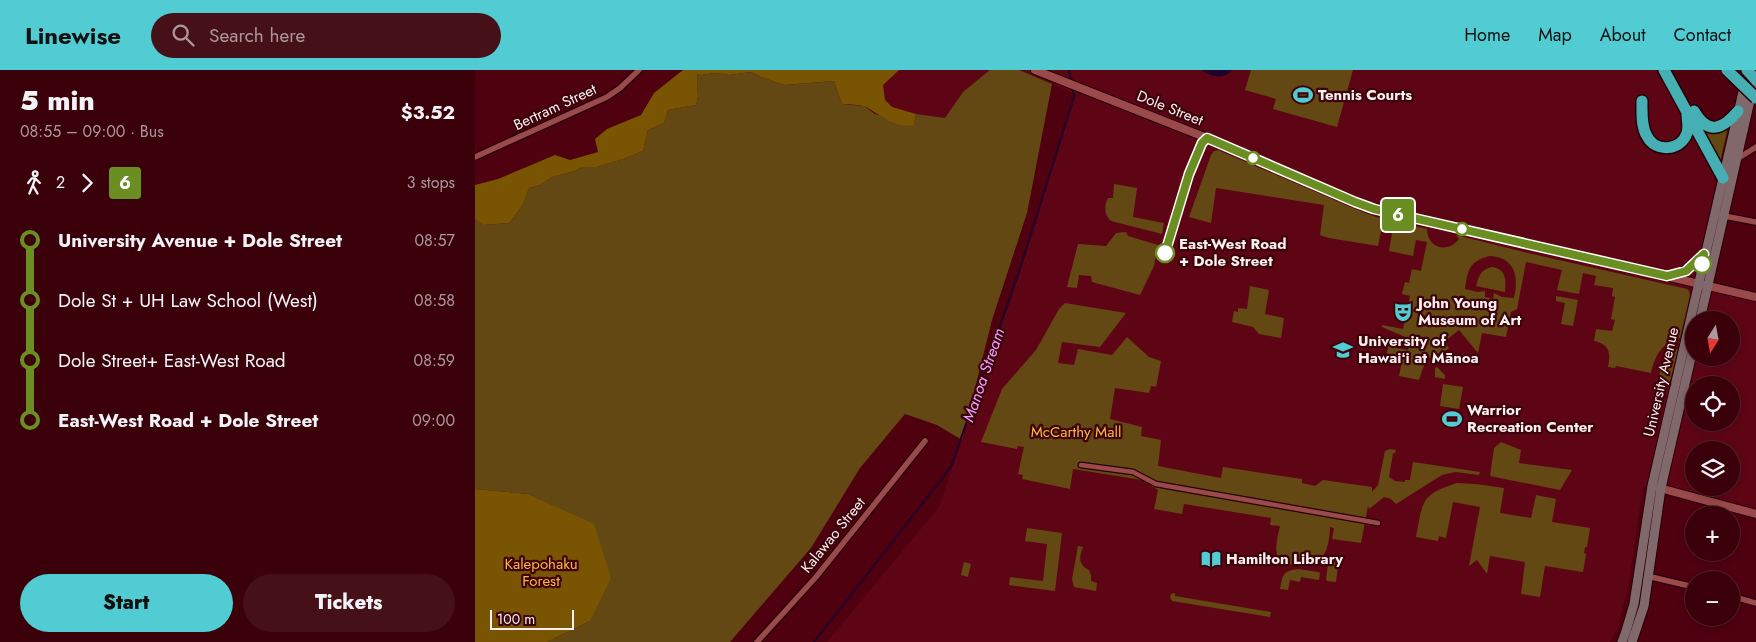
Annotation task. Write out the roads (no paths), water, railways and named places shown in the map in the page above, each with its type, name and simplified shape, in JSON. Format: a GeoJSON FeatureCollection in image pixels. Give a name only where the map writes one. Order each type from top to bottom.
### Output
{"type":"FeatureCollection","features":[{"type":"Feature","properties":{"kind":"highway"},"geometry":{"type":"LineString","coordinates":[[1664,70],[1723,178]]}},
{"type":"Feature","properties":{"kind":"highway"},"geometry":{"type":"LineString","coordinates":[[1670,70],[1697,116],[1706,125],[1724,126],[1738,110]]}},
{"type":"Feature","properties":{"kind":"highway"},"geometry":{"type":"LineString","coordinates":[[1727,70],[1756,97]]}},
{"type":"Feature","properties":{"kind":"highway"},"geometry":{"type":"LineString","coordinates":[[1733,70],[1756,97]]}},
{"type":"Feature","properties":{"kind":"highway"},"geometry":{"type":"LineString","coordinates":[[1642,101],[1645,133],[1653,143],[1660,147],[1676,146],[1685,138],[1688,126],[1686,109]]}},
{"type":"Feature","properties":{"kind":"main road","name":"University Avenue"},"geometry":{"type":"LineString","coordinates":[[1621,642],[1629,621],[1652,486],[1713,214],[1738,110],[1753,77]]}},
{"type":"Feature","properties":{"kind":"main road","name":"University Avenue"},"geometry":{"type":"LineString","coordinates":[[1702,311],[1737,160],[1753,77]]}},
{"type":"Feature","properties":{"kind":"main road","name":"University Avenue"},"geometry":{"type":"LineString","coordinates":[[1633,642],[1644,606],[1661,488],[1689,366]]}},
{"type":"Feature","properties":{"kind":"street","name":"Bertram Street"},"geometry":{"type":"LineString","coordinates":[[475,157],[607,96],[620,88],[639,70]]}},
{"type":"Feature","properties":{"kind":"street","name":"Dole Street"},"geometry":{"type":"LineString","coordinates":[[1035,70],[1207,138],[1364,206],[1756,297]]}},
{"type":"Feature","properties":{"kind":"street"},"geometry":{"type":"LineString","coordinates":[[1737,160],[1756,147]]}},
{"type":"Feature","properties":{"kind":"street"},"geometry":{"type":"LineString","coordinates":[[1713,214],[1756,222]]}},
{"type":"Feature","properties":{"kind":"street"},"geometry":{"type":"LineString","coordinates":[[1667,276],[1686,271],[1704,254]]}},
{"type":"Feature","properties":{"kind":"street","name":"Kalawao Street"},"geometry":{"type":"LineString","coordinates":[[757,642],[816,577],[925,441]]}},
{"type":"Feature","properties":{"kind":"street"},"geometry":{"type":"LineString","coordinates":[[1081,465],[1133,472],[1157,485],[1378,523]]}},
{"type":"Feature","properties":{"kind":"street"},"geometry":{"type":"LineString","coordinates":[[1652,486],[1756,514]]}},
{"type":"Feature","properties":{"kind":"street"},"geometry":{"type":"LineString","coordinates":[[1638,575],[1685,584]]}},
{"type":"Feature","properties":{"kind":"street"},"geometry":{"type":"LineString","coordinates":[[1740,599],[1756,603]]}},
{"type":"Feature","properties":{"kind":"waterway","name":"Manoa Stream"},"geometry":{"type":"LineString","coordinates":[[1069,70],[1071,82]]}},
{"type":"Feature","properties":{"kind":"waterway","name":"Manoa Stream"},"geometry":{"type":"LineString","coordinates":[[814,642],[951,467],[1021,266],[1074,97],[1072,87]]}},
{"type":"Feature","properties":{"kind":"place","name":"Tennis Courts"},"geometry":{"type":"Point","coordinates":[1303,95]}},
{"type":"Feature","properties":{"kind":"place","name":"East-West Road + Dole Street"},"geometry":{"type":"Point","coordinates":[1165,253]}},
{"type":"Feature","properties":{"kind":"place","name":"John Young Museum of Art"},"geometry":{"type":"Point","coordinates":[1403,312]}},
{"type":"Feature","properties":{"kind":"place","name":"University of Hawaiʻi at Mānoa"},"geometry":{"type":"Point","coordinates":[1343,350]}},
{"type":"Feature","properties":{"kind":"place","name":"Warrior Recreation Center"},"geometry":{"type":"Point","coordinates":[1452,419]}},
{"type":"Feature","properties":{"kind":"place","name":"Hamilton Library"},"geometry":{"type":"Point","coordinates":[1211,559]}},
{"type":"Feature","properties":{"kind":"park label","name":"McCarthy Mall"},"geometry":{"type":"Point","coordinates":[1076,432]}},
{"type":"Feature","properties":{"kind":"park label","name":"Kalepohaku Forest"},"geometry":{"type":"Point","coordinates":[541,572]}}]}
